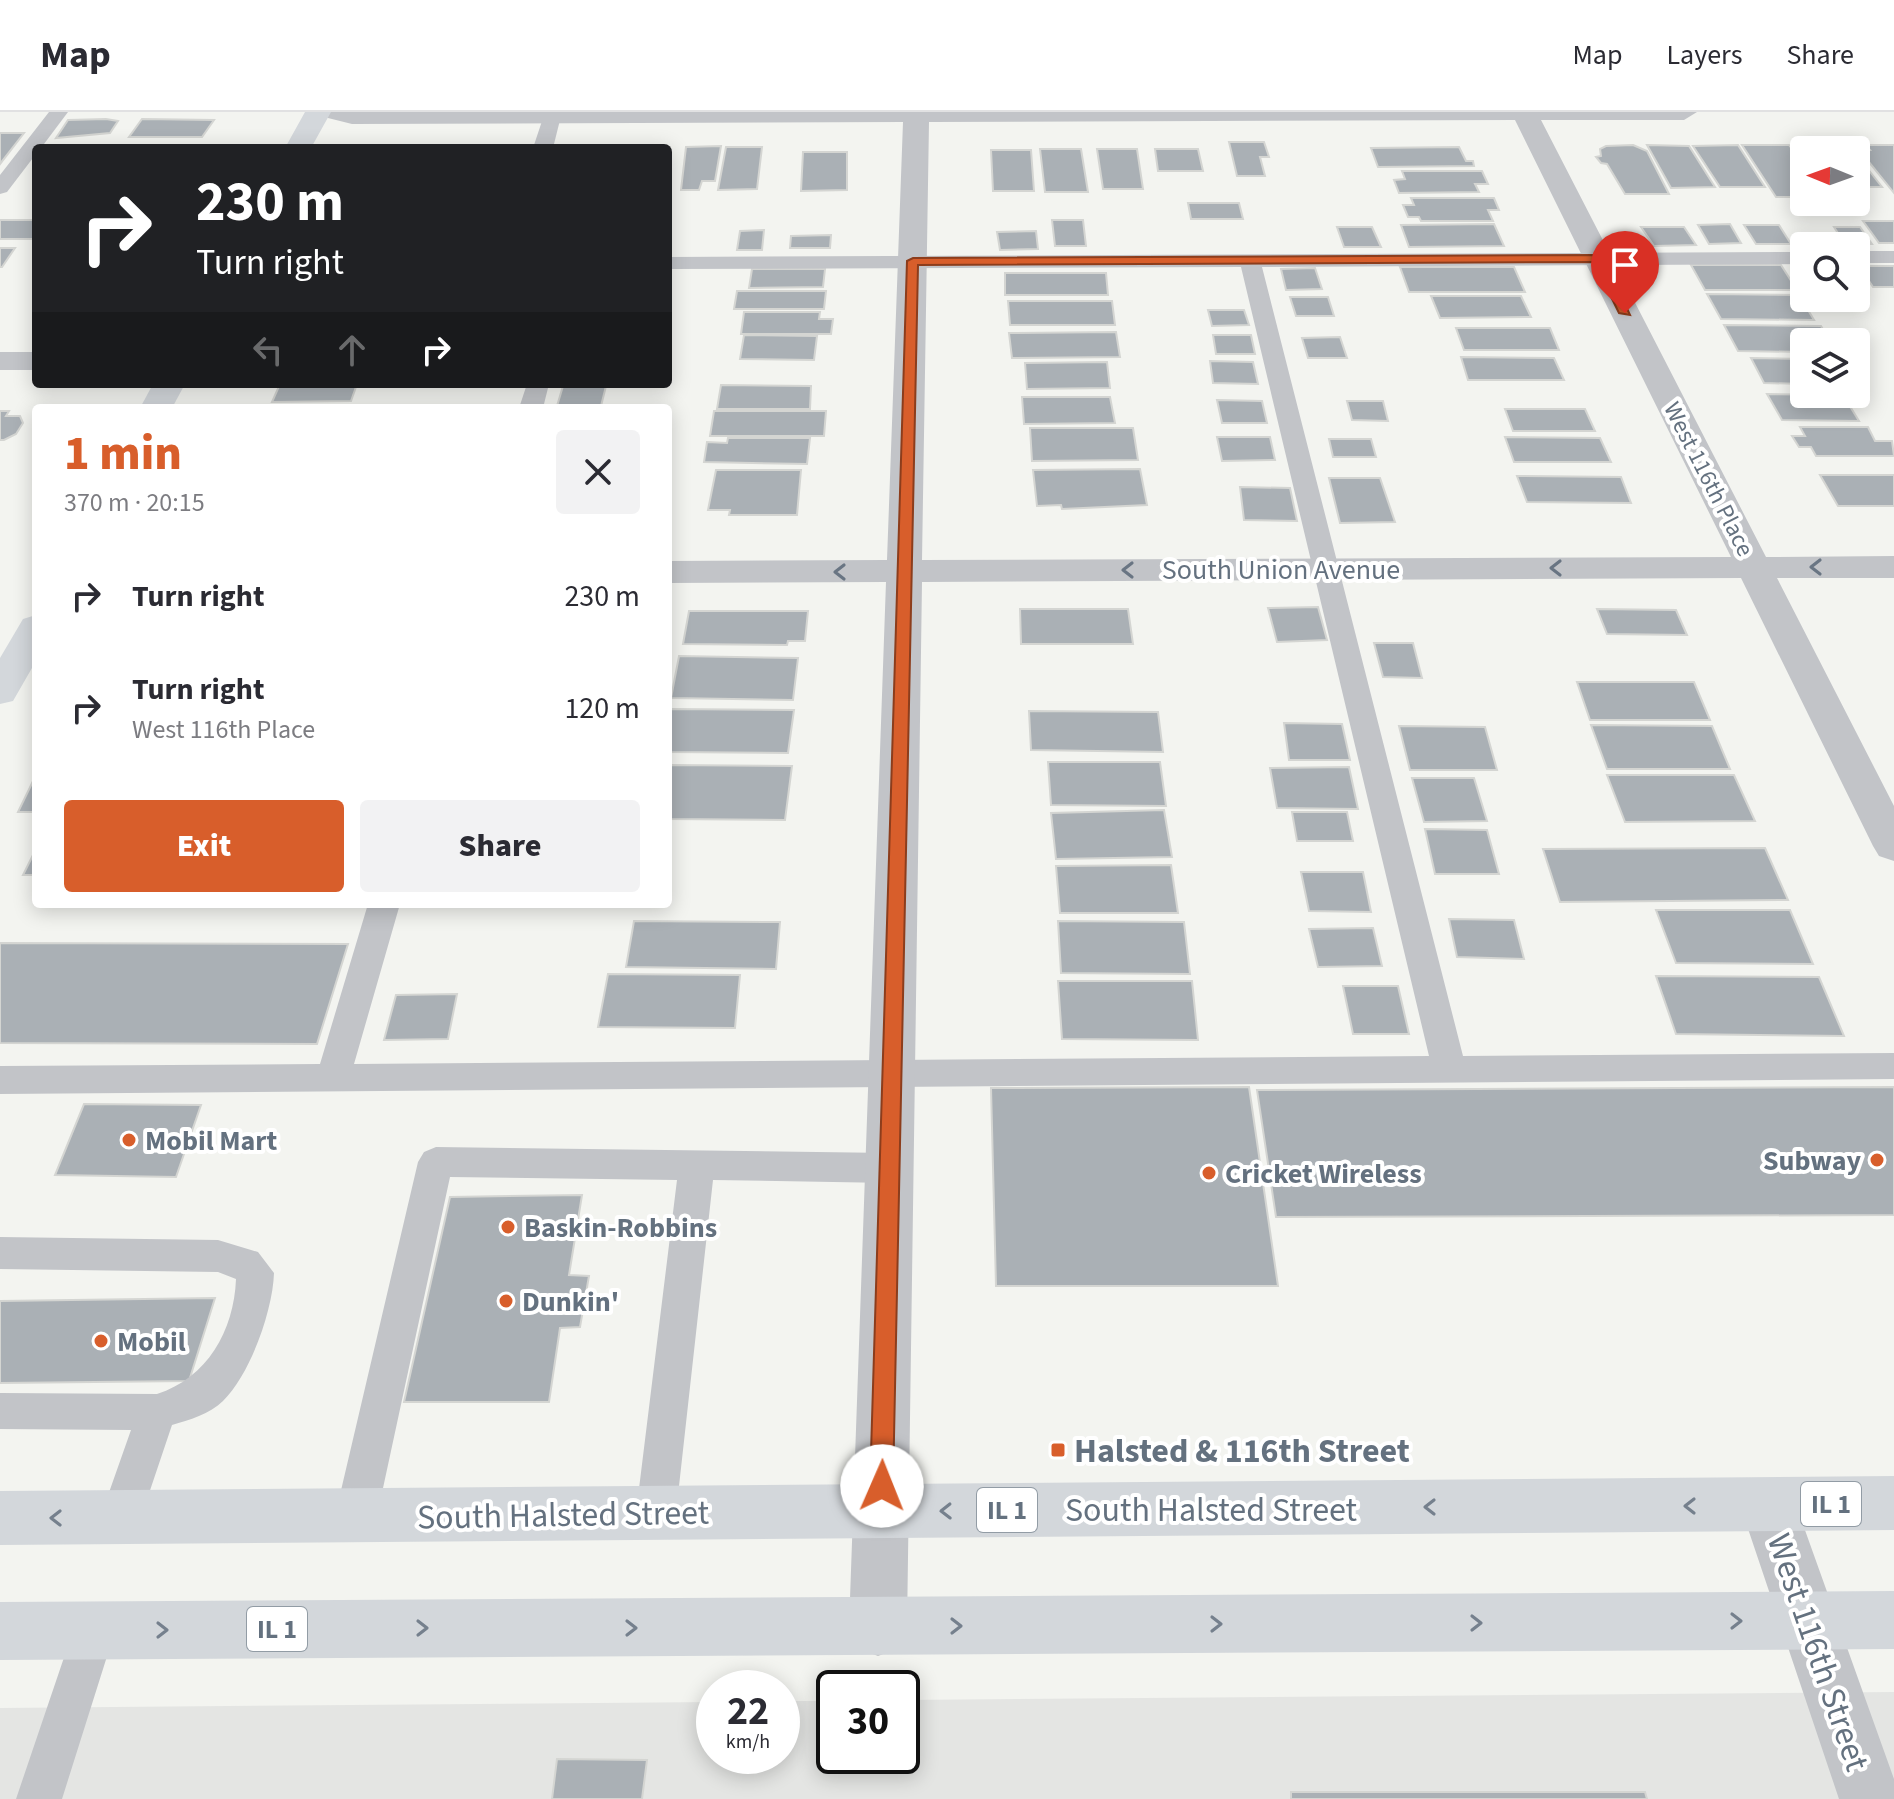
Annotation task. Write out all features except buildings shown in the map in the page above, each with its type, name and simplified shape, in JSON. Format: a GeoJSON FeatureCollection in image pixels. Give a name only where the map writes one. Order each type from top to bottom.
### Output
{"type":"FeatureCollection","features":[{"type":"Feature","properties":{"kind":"main road"},"geometry":{"type":"LineString","coordinates":[[300,144],[318,112]]}},
{"type":"Feature","properties":{"kind":"main road"},"geometry":{"type":"LineString","coordinates":[[0,692],[32,634]]}},
{"type":"Feature","properties":{"kind":"main road","name":"South Halsted Street"},"geometry":{"type":"LineString","coordinates":[[0,1518],[1894,1503]]}},
{"type":"Feature","properties":{"kind":"main road","name":"IL 1"},"geometry":{"type":"LineString","coordinates":[[0,1631],[1894,1620]]}},
{"type":"Feature","properties":{"kind":"street"},"geometry":{"type":"LineString","coordinates":[[333,112],[352,116],[1684,112]]}},
{"type":"Feature","properties":{"kind":"street","name":"West 116th Place"},"geometry":{"type":"LineString","coordinates":[[1524,112],[1894,846]]}},
{"type":"Feature","properties":{"kind":"street"},"geometry":{"type":"LineString","coordinates":[[878,1627],[916,113]]}},
{"type":"Feature","properties":{"kind":"street"},"geometry":{"type":"LineString","coordinates":[[0,361],[32,361]]}},
{"type":"Feature","properties":{"kind":"street","name":"South Union Avenue"},"geometry":{"type":"LineString","coordinates":[[672,572],[1894,567]]}},
{"type":"Feature","properties":{"kind":"street","name":"West 116th Street"},"geometry":{"type":"LineString","coordinates":[[1768,1505],[1870,1799]]}},
{"type":"Feature","properties":{"kind":"lane"},"geometry":{"type":"LineString","coordinates":[[34,144],[59,112]]}},
{"type":"Feature","properties":{"kind":"lane"},"geometry":{"type":"LineString","coordinates":[[544,144],[552,116]]}},
{"type":"Feature","properties":{"kind":"lane"},"geometry":{"type":"LineString","coordinates":[[0,188],[32,147]]}},
{"type":"Feature","properties":{"kind":"lane"},"geometry":{"type":"LineString","coordinates":[[1870,257],[1894,257]]}},
{"type":"Feature","properties":{"kind":"lane"},"geometry":{"type":"LineString","coordinates":[[672,263],[1790,258]]}},
{"type":"Feature","properties":{"kind":"lane"},"geometry":{"type":"LineString","coordinates":[[1250,260],[1449,1069]]}},
{"type":"Feature","properties":{"kind":"lane"},"geometry":{"type":"LineString","coordinates":[[333,1078],[383,908]]}},
{"type":"Feature","properties":{"kind":"lane"},"geometry":{"type":"LineString","coordinates":[[0,1080],[1894,1066]]}},
{"type":"Feature","properties":{"kind":"lane"},"geometry":{"type":"LineString","coordinates":[[356,1516],[436,1162],[890,1168]]}},
{"type":"Feature","properties":{"kind":"lane"},"geometry":{"type":"LineString","coordinates":[[656,1513],[697,1165]]}},
{"type":"Feature","properties":{"kind":"lane"},"geometry":{"type":"LineString","coordinates":[[0,1253],[218,1256],[245,1263],[255,1273],[257,1288],[225,1368],[211,1387],[190,1402],[157,1412],[0,1411]]}},
{"type":"Feature","properties":{"kind":"lane"},"geometry":{"type":"LineString","coordinates":[[121,1518],[157,1412]]}},
{"type":"Feature","properties":{"kind":"lane"},"geometry":{"type":"LineString","coordinates":[[39,1799],[94,1631]]}},
{"type":"Feature","properties":{"kind":"shaded area"},"geometry":{"type":"Polygon","coordinates":[[[1894,1692],[1894,1799],[0,1799],[0,1708],[696,1702],[696,1774],[800,1774],[800,1701],[816,1701],[816,1774],[920,1774],[920,1700],[1894,1692]]]}},
{"type":"Feature","properties":{"kind":"place","name":"Mobil Mart"},"geometry":{"type":"Point","coordinates":[129,1140]}},
{"type":"Feature","properties":{"kind":"place","name":"Subway"},"geometry":{"type":"Point","coordinates":[1877,1160]}},
{"type":"Feature","properties":{"kind":"place","name":"Cricket Wireless"},"geometry":{"type":"Point","coordinates":[1209,1173]}},
{"type":"Feature","properties":{"kind":"place","name":"Baskin-Robbins"},"geometry":{"type":"Point","coordinates":[508,1227]}},
{"type":"Feature","properties":{"kind":"place","name":"Dunkin'"},"geometry":{"type":"Point","coordinates":[506,1301]}},
{"type":"Feature","properties":{"kind":"place","name":"Mobil"},"geometry":{"type":"Point","coordinates":[101,1341]}},
{"type":"Feature","properties":{"kind":"place","name":"Halsted & 116th Street"},"geometry":{"type":"Point","coordinates":[1058,1450]}},
{"type":"Feature","properties":{"kind":"route"},"geometry":{"type":"LineString","coordinates":[[882,1486],[913,261],[1598,259],[1625,313]]}}]}
